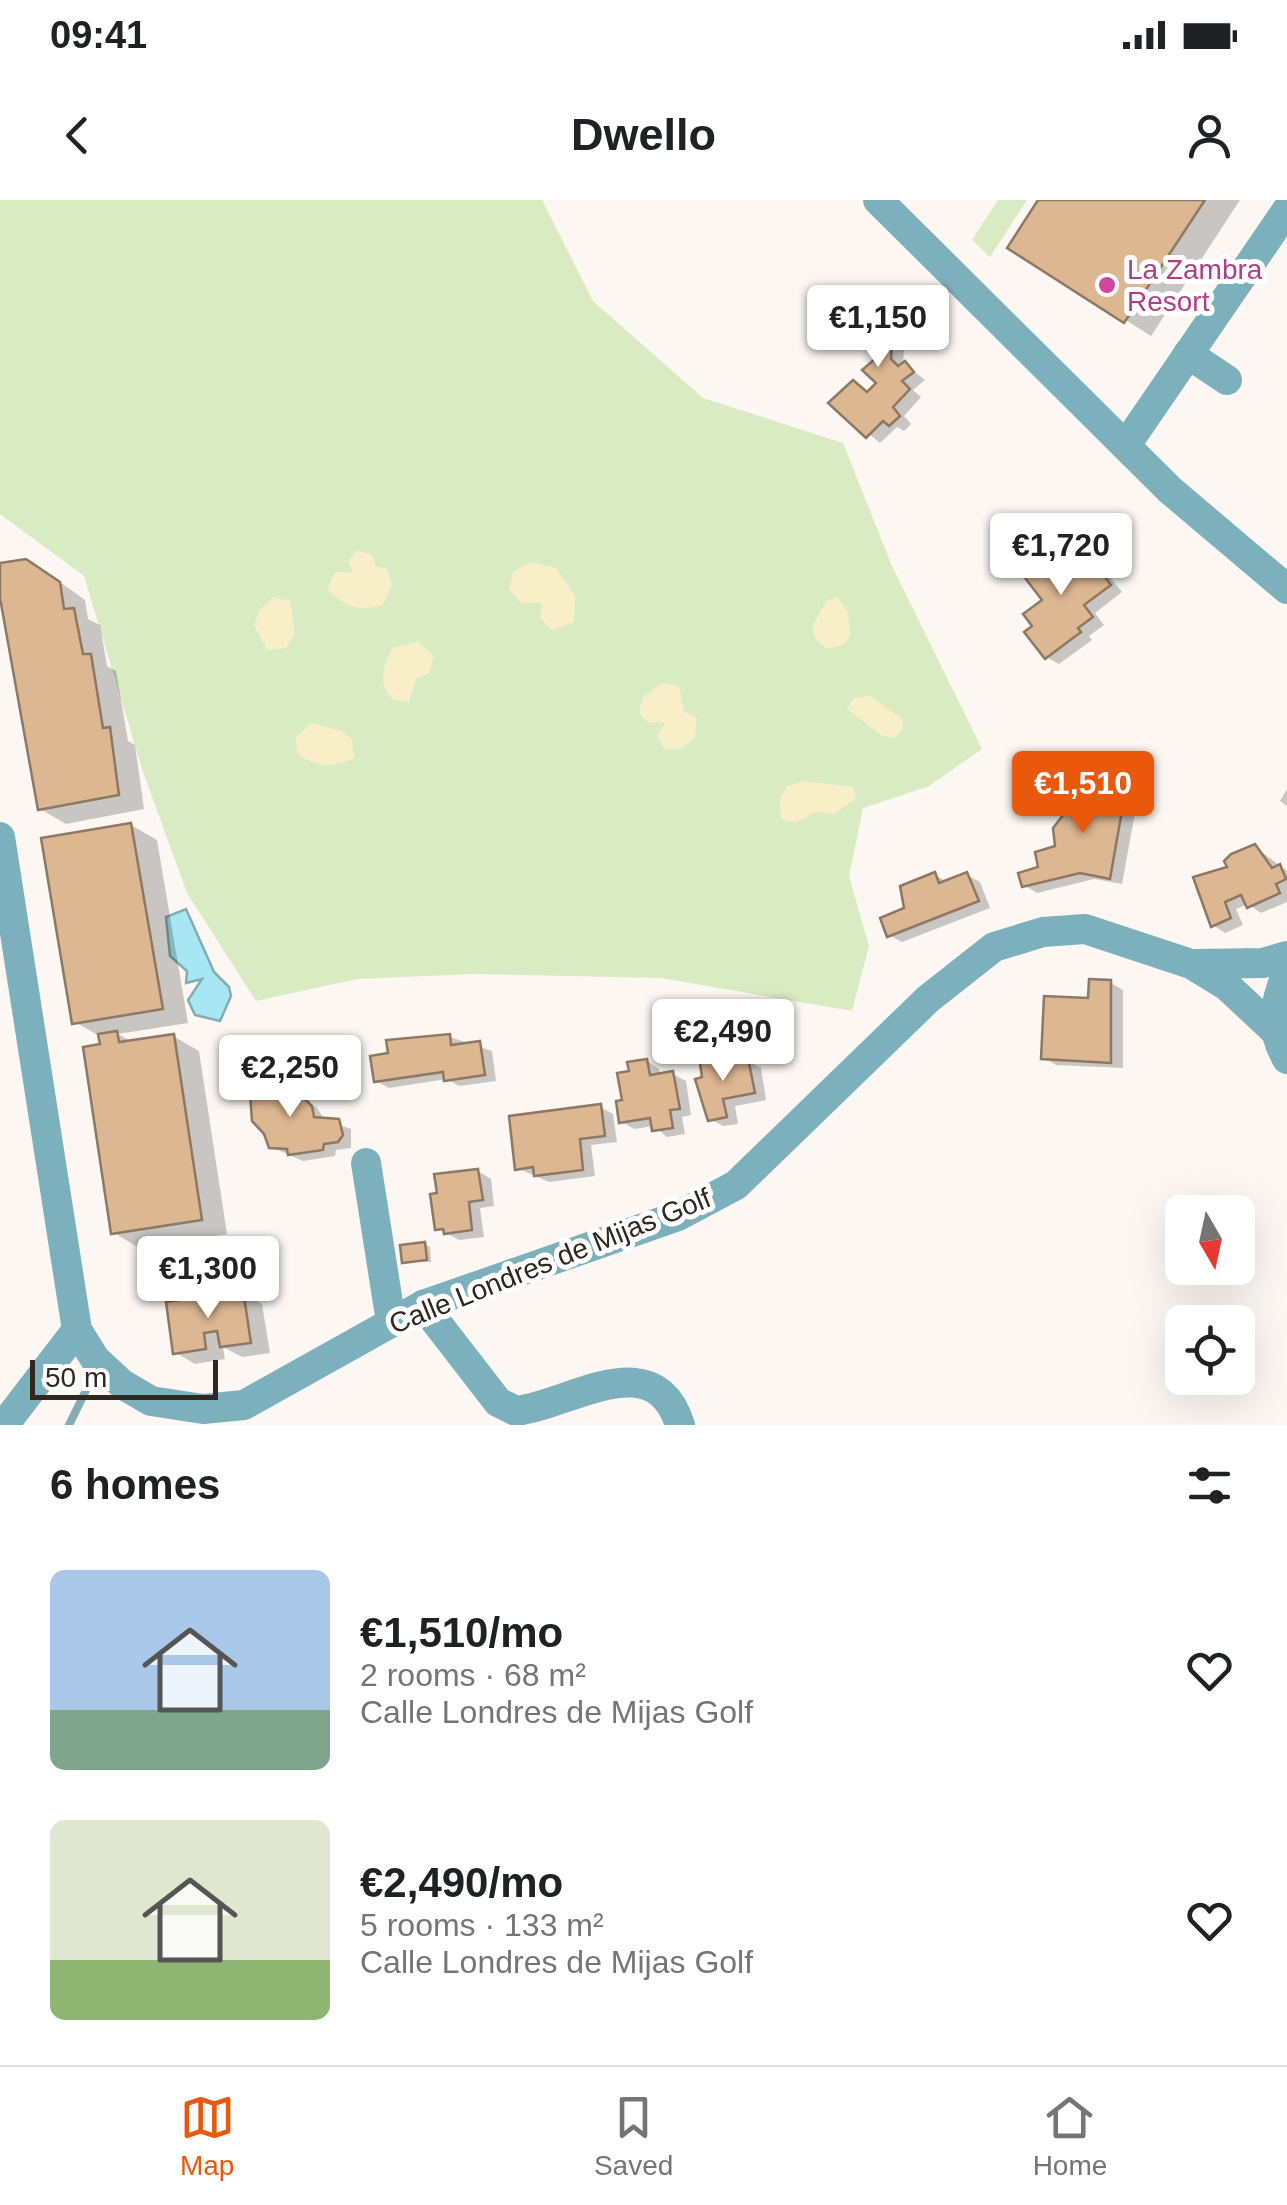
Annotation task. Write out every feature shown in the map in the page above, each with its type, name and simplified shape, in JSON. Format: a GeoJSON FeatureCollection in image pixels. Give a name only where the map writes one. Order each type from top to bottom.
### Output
{"type":"FeatureCollection","features":[{"type":"Feature","properties":{"kind":"street"},"geometry":{"type":"LineString","coordinates":[[878,200],[1170,490],[1287,588]]}},
{"type":"Feature","properties":{"kind":"street"},"geometry":{"type":"LineString","coordinates":[[1126,445],[1287,210]]}},
{"type":"Feature","properties":{"kind":"street"},"geometry":{"type":"LineString","coordinates":[[1188,354],[1227,380]]}},
{"type":"Feature","properties":{"kind":"street"},"geometry":{"type":"LineString","coordinates":[[0,837],[78,1330],[4,1425]]}},
{"type":"Feature","properties":{"kind":"street","name":"Calle Londres de Mijas Golf"},"geometry":{"type":"LineString","coordinates":[[78,1330],[96,1359],[122,1384],[151,1400],[204,1409],[244,1405],[424,1305],[678,1216],[736,1185],[928,999],[994,947],[1043,932],[1085,929],[1192,964],[1227,986],[1273,1028]]}},
{"type":"Feature","properties":{"kind":"street"},"geometry":{"type":"LineString","coordinates":[[1192,964],[1252,964],[1287,956]]}},
{"type":"Feature","properties":{"kind":"street"},"geometry":{"type":"LineString","coordinates":[[1287,971],[1272,1016],[1273,1028],[1287,1059]]}},
{"type":"Feature","properties":{"kind":"street"},"geometry":{"type":"LineString","coordinates":[[366,1163],[391,1322]]}},
{"type":"Feature","properties":{"kind":"street"},"geometry":{"type":"LineString","coordinates":[[424,1305],[498,1402],[516,1410],[626,1380],[654,1389],[674,1405],[680,1425]]}},
{"type":"Feature","properties":{"kind":"green space"},"geometry":{"type":"Polygon","coordinates":[[[0,200],[542,200],[593,301],[703,398],[843,443],[892,566],[982,749],[929,786],[863,808],[849,876],[869,946],[852,1011],[661,978],[473,974],[357,979],[256,1001],[187,893],[143,772],[84,576],[0,514],[0,200]]]}},
{"type":"Feature","properties":{"kind":"green space"},"geometry":{"type":"Polygon","coordinates":[[[998,200],[1027,200],[990,257],[972,240],[998,200]]]}},
{"type":"Feature","properties":{"kind":"sand"},"geometry":{"type":"Polygon","coordinates":[[[356,550],[372,555],[376,566],[387,569],[392,585],[383,605],[353,606],[327,589],[335,572],[353,573],[348,562],[356,550]]]}},
{"type":"Feature","properties":{"kind":"sand"},"geometry":{"type":"Polygon","coordinates":[[[530,562],[556,568],[575,596],[574,622],[552,630],[540,618],[542,603],[521,603],[509,589],[513,572],[530,562]]]}},
{"type":"Feature","properties":{"kind":"sand"},"geometry":{"type":"Polygon","coordinates":[[[273,597],[290,601],[295,633],[286,648],[267,650],[254,625],[260,609],[273,597]]]}},
{"type":"Feature","properties":{"kind":"sand"},"geometry":{"type":"Polygon","coordinates":[[[837,597],[848,612],[850,636],[843,645],[828,649],[816,640],[812,627],[826,601],[837,597]]]}},
{"type":"Feature","properties":{"kind":"sand"},"geometry":{"type":"Polygon","coordinates":[[[418,641],[434,656],[429,673],[416,679],[409,702],[393,700],[383,681],[389,655],[392,648],[418,641]]]}},
{"type":"Feature","properties":{"kind":"sand"},"geometry":{"type":"Polygon","coordinates":[[[662,683],[679,686],[684,711],[697,718],[695,737],[682,748],[665,750],[657,736],[665,723],[647,722],[639,712],[643,697],[662,683]]]}},
{"type":"Feature","properties":{"kind":"sand"},"geometry":{"type":"Polygon","coordinates":[[[871,696],[902,719],[903,730],[894,738],[881,735],[847,709],[853,698],[871,696]]]}},
{"type":"Feature","properties":{"kind":"sand"},"geometry":{"type":"Polygon","coordinates":[[[311,723],[342,731],[352,740],[354,757],[324,765],[297,753],[296,738],[311,723]]]}},
{"type":"Feature","properties":{"kind":"sand"},"geometry":{"type":"Polygon","coordinates":[[[804,781],[853,787],[856,798],[833,815],[816,811],[796,823],[781,819],[780,799],[787,786],[804,781]]]}},
{"type":"Feature","properties":{"kind":"water"},"geometry":{"type":"Polygon","coordinates":[[[186,909],[214,972],[229,987],[231,996],[220,1021],[195,1015],[188,1000],[202,979],[186,983],[187,971],[170,956],[166,917],[186,909]]]}},
{"type":"Feature","properties":{"kind":"building","name":"La Zambra Resort"},"geometry":{"type":"Polygon","coordinates":[[[1038,200],[1205,200],[1124,323],[1007,248],[1038,200]]]}},
{"type":"Feature","properties":{"kind":"building"},"geometry":{"type":"Polygon","coordinates":[[[908,293],[909,303],[916,303],[915,317],[894,318],[891,359],[898,366],[905,361],[914,372],[902,381],[910,389],[893,407],[900,416],[889,426],[883,421],[866,438],[828,403],[853,380],[867,392],[876,383],[862,370],[875,359],[873,344],[867,344],[870,299],[908,293]]]}},
{"type":"Feature","properties":{"kind":"building"},"geometry":{"type":"Polygon","coordinates":[[[1067,540],[1086,565],[1092,560],[1111,585],[1084,605],[1093,617],[1078,628],[1081,632],[1045,659],[1024,632],[1032,626],[1023,614],[1042,600],[1022,574],[1067,540]]]}},
{"type":"Feature","properties":{"kind":"building"},"geometry":{"type":"Polygon","coordinates":[[[26,559],[60,582],[64,609],[74,608],[83,654],[91,654],[103,728],[110,727],[119,795],[38,810],[0,598],[0,563],[26,559]]]}},
{"type":"Feature","properties":{"kind":"building"},"geometry":{"type":"Polygon","coordinates":[[[1083,777],[1127,782],[1110,879],[1080,873],[1022,887],[1018,873],[1038,867],[1035,852],[1055,846],[1053,828],[1063,815],[1078,811],[1083,777]]]}},
{"type":"Feature","properties":{"kind":"building"},"geometry":{"type":"Polygon","coordinates":[[[131,823],[163,1009],[72,1024],[41,838],[131,823]]]}},
{"type":"Feature","properties":{"kind":"building"},"geometry":{"type":"Polygon","coordinates":[[[1255,844],[1272,868],[1280,864],[1286,879],[1276,884],[1280,893],[1247,908],[1241,895],[1225,902],[1231,918],[1211,927],[1193,877],[1227,867],[1224,861],[1231,854],[1255,844]]]}},
{"type":"Feature","properties":{"kind":"building"},"geometry":{"type":"Polygon","coordinates":[[[935,872],[939,883],[967,872],[979,901],[887,937],[880,918],[904,908],[900,886],[935,872]]]}},
{"type":"Feature","properties":{"kind":"building"},"geometry":{"type":"Polygon","coordinates":[[[1089,979],[1111,980],[1111,1063],[1041,1059],[1044,996],[1088,998],[1089,979]]]}},
{"type":"Feature","properties":{"kind":"building"},"geometry":{"type":"Polygon","coordinates":[[[117,1031],[119,1042],[174,1034],[202,1220],[111,1234],[83,1047],[100,1044],[98,1034],[117,1031]]]}},
{"type":"Feature","properties":{"kind":"building"},"geometry":{"type":"Polygon","coordinates":[[[450,1034],[451,1045],[480,1041],[485,1075],[444,1081],[443,1072],[374,1082],[370,1056],[388,1053],[386,1040],[450,1034]]]}},
{"type":"Feature","properties":{"kind":"building"},"geometry":{"type":"Polygon","coordinates":[[[715,1054],[716,1064],[748,1058],[755,1093],[723,1099],[727,1117],[708,1121],[695,1079],[702,1077],[699,1057],[715,1054]]]}},
{"type":"Feature","properties":{"kind":"building"},"geometry":{"type":"Polygon","coordinates":[[[647,1059],[650,1075],[673,1071],[680,1109],[670,1110],[673,1128],[652,1131],[650,1118],[619,1123],[616,1101],[622,1100],[617,1073],[629,1071],[627,1062],[647,1059]]]}},
{"type":"Feature","properties":{"kind":"building"},"geometry":{"type":"Polygon","coordinates":[[[268,1076],[269,1086],[281,1084],[284,1096],[303,1097],[312,1106],[314,1117],[339,1119],[343,1135],[338,1142],[324,1144],[323,1150],[288,1155],[287,1149],[269,1148],[264,1134],[252,1121],[249,1080],[268,1076]]]}},
{"type":"Feature","properties":{"kind":"building"},"geometry":{"type":"Polygon","coordinates":[[[601,1104],[605,1136],[580,1139],[583,1170],[534,1176],[533,1167],[515,1170],[509,1116],[601,1104]]]}},
{"type":"Feature","properties":{"kind":"building"},"geometry":{"type":"Polygon","coordinates":[[[478,1169],[483,1200],[469,1202],[472,1230],[444,1234],[443,1229],[435,1230],[430,1194],[437,1193],[434,1174],[478,1169]]]}},
{"type":"Feature","properties":{"kind":"building"},"geometry":{"type":"Polygon","coordinates":[[[425,1242],[427,1260],[402,1263],[400,1245],[425,1242]]]}},
{"type":"Feature","properties":{"kind":"building"},"geometry":{"type":"Polygon","coordinates":[[[243,1290],[251,1343],[220,1347],[217,1331],[204,1333],[206,1349],[173,1354],[166,1302],[243,1290]]]}},
{"type":"Feature","properties":{"kind":"waterway"},"geometry":{"type":"LineString","coordinates":[[69,1425],[90,1382]]}},
{"type":"Feature","properties":{"kind":"place","name":"La Zambra Resort"},"geometry":{"type":"Point","coordinates":[1107,285]}}]}
